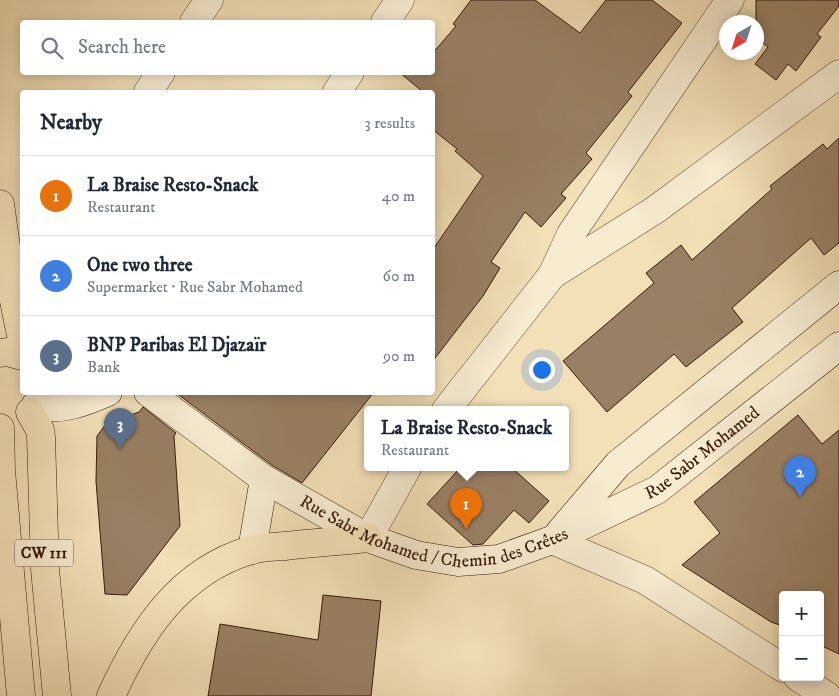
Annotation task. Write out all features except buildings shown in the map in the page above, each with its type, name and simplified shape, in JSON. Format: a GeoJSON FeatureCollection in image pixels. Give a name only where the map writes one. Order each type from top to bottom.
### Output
{"type":"FeatureCollection","features":[{"type":"Feature","properties":{"kind":"main road"},"geometry":{"type":"LineString","coordinates":[[0,204],[18,289],[20,314]]}},
{"type":"Feature","properties":{"kind":"main road"},"geometry":{"type":"LineString","coordinates":[[0,353],[7,352],[20,355]]}},
{"type":"Feature","properties":{"kind":"main road"},"geometry":{"type":"LineString","coordinates":[[0,419],[16,419],[35,403]]}},
{"type":"Feature","properties":{"kind":"main road","name":"CW 111"},"geometry":{"type":"LineString","coordinates":[[35,403],[41,437],[45,569],[57,696]]}},
{"type":"Feature","properties":{"kind":"main road"},"geometry":{"type":"LineString","coordinates":[[0,428],[0,472],[21,696]]}},
{"type":"Feature","properties":{"kind":"main road"},"geometry":{"type":"LineString","coordinates":[[111,696],[133,652],[154,619],[174,596],[198,576],[224,560],[252,550],[368,538]]}},
{"type":"Feature","properties":{"kind":"street"},"geometry":{"type":"LineString","coordinates":[[195,20],[209,0]]}},
{"type":"Feature","properties":{"kind":"street"},"geometry":{"type":"LineString","coordinates":[[386,20],[400,0]]}},
{"type":"Feature","properties":{"kind":"street"},"geometry":{"type":"LineString","coordinates":[[449,406],[552,275],[571,234],[730,0]]}},
{"type":"Feature","properties":{"kind":"street"},"geometry":{"type":"LineString","coordinates":[[552,275],[655,210],[839,74]]}},
{"type":"Feature","properties":{"kind":"street"},"geometry":{"type":"LineString","coordinates":[[149,90],[159,75]]}},
{"type":"Feature","properties":{"kind":"street"},"geometry":{"type":"LineString","coordinates":[[338,90],[348,75]]}},
{"type":"Feature","properties":{"kind":"street","name":"Rue Sabr Mohamed / Chemin des Crêtes"},"geometry":{"type":"LineString","coordinates":[[152,395],[264,480],[368,538],[416,555],[458,562],[500,559],[552,540],[618,464],[839,285]]}},
{"type":"Feature","properties":{"kind":"street","name":"Rue Sabr Mohamed"},"geometry":{"type":"LineString","coordinates":[[552,540],[657,490],[839,346]]}},
{"type":"Feature","properties":{"kind":"street"},"geometry":{"type":"LineString","coordinates":[[35,403],[49,409],[67,408],[100,395]]}},
{"type":"Feature","properties":{"kind":"street"},"geometry":{"type":"LineString","coordinates":[[368,538],[405,471]]}},
{"type":"Feature","properties":{"kind":"street"},"geometry":{"type":"LineString","coordinates":[[252,550],[264,480]]}},
{"type":"Feature","properties":{"kind":"street"},"geometry":{"type":"LineString","coordinates":[[552,540],[645,580],[779,665]]}},
{"type":"Feature","properties":{"kind":"street"},"geometry":{"type":"LineString","coordinates":[[804,681],[827,696]]}},
{"type":"Feature","properties":{"kind":"place","name":"BNP Paribas El Djazaïr"},"geometry":{"type":"Point","coordinates":[120,449]}},
{"type":"Feature","properties":{"kind":"place","name":"One two three"},"geometry":{"type":"Point","coordinates":[800,497]}},
{"type":"Feature","properties":{"kind":"place","name":"La Braise Resto-Snack"},"geometry":{"type":"Point","coordinates":[466,529]}}]}
